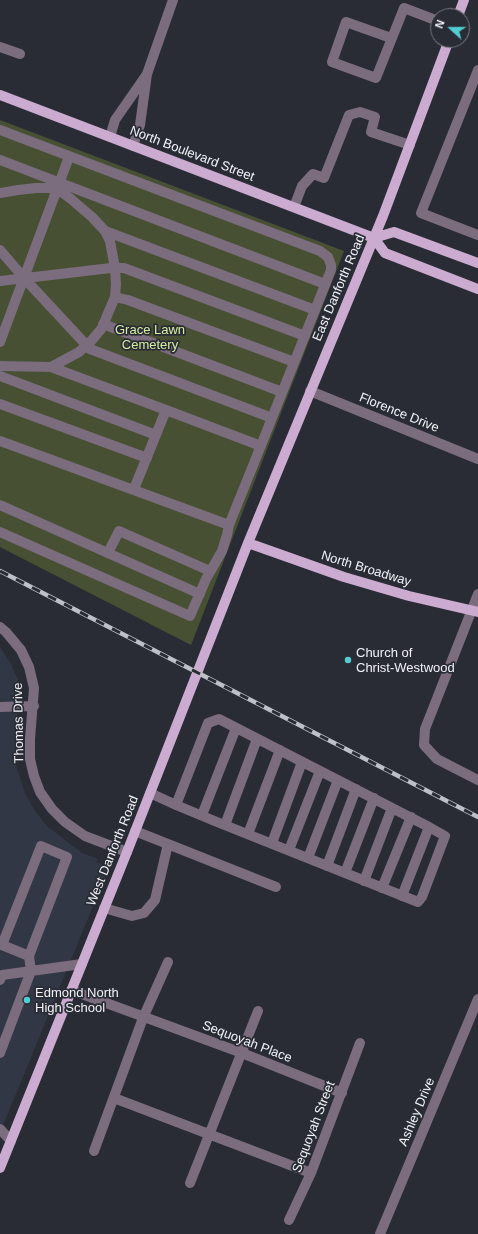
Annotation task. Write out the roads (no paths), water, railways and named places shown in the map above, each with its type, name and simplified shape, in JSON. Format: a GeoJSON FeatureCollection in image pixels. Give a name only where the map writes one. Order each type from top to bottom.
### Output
{"type":"FeatureCollection","features":[{"type":"Feature","properties":{"kind":"main road","name":"East Danforth Road"},"geometry":{"type":"LineString","coordinates":[[248,543],[374,238],[446,48]]}},
{"type":"Feature","properties":{"kind":"main road","name":"North Boulevard Street"},"geometry":{"type":"LineString","coordinates":[[0,95],[374,238]]}},
{"type":"Feature","properties":{"kind":"main road"},"geometry":{"type":"LineString","coordinates":[[478,263],[394,232],[374,238],[385,253],[478,290]]}},
{"type":"Feature","properties":{"kind":"main road","name":"North Broadway"},"geometry":{"type":"LineString","coordinates":[[248,543],[344,577],[409,596],[475,611]]}},
{"type":"Feature","properties":{"kind":"main road","name":"West Danforth Road"},"geometry":{"type":"LineString","coordinates":[[0,1168],[127,852],[248,543]]}},
{"type":"Feature","properties":{"kind":"street"},"geometry":{"type":"LineString","coordinates":[[133,146],[140,125],[147,74],[173,0]]}},
{"type":"Feature","properties":{"kind":"street"},"geometry":{"type":"LineString","coordinates":[[392,38],[346,22],[332,62],[376,78],[392,38],[404,8],[430,18]]}},
{"type":"Feature","properties":{"kind":"street"},"geometry":{"type":"LineString","coordinates":[[0,46],[20,54]]}},
{"type":"Feature","properties":{"kind":"street"},"geometry":{"type":"LineString","coordinates":[[478,70],[421,213],[478,235]]}},
{"type":"Feature","properties":{"kind":"street"},"geometry":{"type":"LineString","coordinates":[[110,137],[115,120],[147,74]]}},
{"type":"Feature","properties":{"kind":"street"},"geometry":{"type":"LineString","coordinates":[[294,207],[302,186],[313,174],[324,178],[349,115],[360,112],[375,117],[371,132],[410,145]]}},
{"type":"Feature","properties":{"kind":"street"},"geometry":{"type":"LineString","coordinates":[[0,130],[324,254],[331,260],[332,265],[229,525],[222,552],[210,571],[190,616],[0,532]]}},
{"type":"Feature","properties":{"kind":"street"},"geometry":{"type":"LineString","coordinates":[[0,342],[69,157]]}},
{"type":"Feature","properties":{"kind":"street"},"geometry":{"type":"LineString","coordinates":[[0,160],[58,186],[325,284]]}},
{"type":"Feature","properties":{"kind":"street"},"geometry":{"type":"LineString","coordinates":[[0,193],[58,186]]}},
{"type":"Feature","properties":{"kind":"street"},"geometry":{"type":"LineString","coordinates":[[51,367],[79,352],[92,340],[103,324],[115,297],[115,268],[110,241],[105,231],[58,186]]}},
{"type":"Feature","properties":{"kind":"street"},"geometry":{"type":"LineString","coordinates":[[105,231],[315,310]]}},
{"type":"Feature","properties":{"kind":"street"},"geometry":{"type":"LineString","coordinates":[[0,250],[90,349],[272,418]]}},
{"type":"Feature","properties":{"kind":"street"},"geometry":{"type":"LineString","coordinates":[[0,281],[124,268],[304,336]]}},
{"type":"Feature","properties":{"kind":"street"},"geometry":{"type":"LineString","coordinates":[[115,297],[128,300],[294,362]]}},
{"type":"Feature","properties":{"kind":"street"},"geometry":{"type":"LineString","coordinates":[[103,324],[282,392]]}},
{"type":"Feature","properties":{"kind":"street"},"geometry":{"type":"LineString","coordinates":[[0,366],[51,367],[261,446]]}},
{"type":"Feature","properties":{"kind":"street"},"geometry":{"type":"LineString","coordinates":[[0,376],[156,435]]}},
{"type":"Feature","properties":{"kind":"street","name":"Florence Drive"},"geometry":{"type":"LineString","coordinates":[[310,391],[478,459]]}},
{"type":"Feature","properties":{"kind":"street"},"geometry":{"type":"LineString","coordinates":[[0,404],[147,458]]}},
{"type":"Feature","properties":{"kind":"street"},"geometry":{"type":"LineString","coordinates":[[134,490],[166,410]]}},
{"type":"Feature","properties":{"kind":"street"},"geometry":{"type":"LineString","coordinates":[[0,441],[229,525]]}},
{"type":"Feature","properties":{"kind":"street"},"geometry":{"type":"LineString","coordinates":[[0,505],[200,594]]}},
{"type":"Feature","properties":{"kind":"street"},"geometry":{"type":"LineString","coordinates":[[108,553],[119,531],[210,571]]}},
{"type":"Feature","properties":{"kind":"street"},"geometry":{"type":"LineString","coordinates":[[478,594],[475,611],[425,730],[424,745],[437,759],[478,780]]}},
{"type":"Feature","properties":{"kind":"street","name":"Thomas Drive"},"geometry":{"type":"LineString","coordinates":[[0,627],[21,650],[29,667],[34,688],[30,759],[40,792],[52,809],[65,822],[85,836],[127,852]]}},
{"type":"Feature","properties":{"kind":"street"},"geometry":{"type":"LineString","coordinates":[[0,707],[34,706]]}},
{"type":"Feature","properties":{"kind":"street"},"geometry":{"type":"LineString","coordinates":[[150,793],[176,805],[225,825],[418,902],[422,898],[445,836],[411,817],[219,719],[208,723],[176,805]]}},
{"type":"Feature","properties":{"kind":"street"},"geometry":{"type":"LineString","coordinates":[[202,815],[236,728]]}},
{"type":"Feature","properties":{"kind":"street"},"geometry":{"type":"LineString","coordinates":[[225,825],[257,739]]}},
{"type":"Feature","properties":{"kind":"street"},"geometry":{"type":"LineString","coordinates":[[248,834],[280,750]]}},
{"type":"Feature","properties":{"kind":"street"},"geometry":{"type":"LineString","coordinates":[[272,843],[302,762]]}},
{"type":"Feature","properties":{"kind":"street"},"geometry":{"type":"LineString","coordinates":[[289,850],[320,771]]}},
{"type":"Feature","properties":{"kind":"street"},"geometry":{"type":"LineString","coordinates":[[308,858],[338,780]]}},
{"type":"Feature","properties":{"kind":"street"},"geometry":{"type":"LineString","coordinates":[[327,866],[356,789]]}},
{"type":"Feature","properties":{"kind":"street"},"geometry":{"type":"LineString","coordinates":[[345,873],[374,798]]}},
{"type":"Feature","properties":{"kind":"street"},"geometry":{"type":"LineString","coordinates":[[364,880],[392,808]]}},
{"type":"Feature","properties":{"kind":"street"},"geometry":{"type":"LineString","coordinates":[[382,888],[411,817]]}},
{"type":"Feature","properties":{"kind":"street"},"geometry":{"type":"LineString","coordinates":[[402,896],[428,827]]}},
{"type":"Feature","properties":{"kind":"street"},"geometry":{"type":"LineString","coordinates":[[135,831],[276,887]]}},
{"type":"Feature","properties":{"kind":"street"},"geometry":{"type":"LineString","coordinates":[[104,908],[132,916],[144,913],[156,900],[168,844]]}},
{"type":"Feature","properties":{"kind":"street"},"geometry":{"type":"LineString","coordinates":[[0,1053],[32,971],[28,956],[68,857],[41,846],[2,946],[28,956]]}},
{"type":"Feature","properties":{"kind":"street"},"geometry":{"type":"LineString","coordinates":[[94,1151],[143,1018],[168,962]]}},
{"type":"Feature","properties":{"kind":"street"},"geometry":{"type":"LineString","coordinates":[[0,980],[2,975],[82,964]]}},
{"type":"Feature","properties":{"kind":"street","name":"Sequoyah Place"},"geometry":{"type":"LineString","coordinates":[[71,990],[143,1018],[242,1053],[342,1093]]}},
{"type":"Feature","properties":{"kind":"street","name":"Ashley Drive"},"geometry":{"type":"LineString","coordinates":[[380,1234],[478,999]]}},
{"type":"Feature","properties":{"kind":"street"},"geometry":{"type":"LineString","coordinates":[[190,1183],[258,1011]]}},
{"type":"Feature","properties":{"kind":"street","name":"Sequoyah Street"},"geometry":{"type":"LineString","coordinates":[[289,1220],[311,1173],[360,1043]]}},
{"type":"Feature","properties":{"kind":"street"},"geometry":{"type":"LineString","coordinates":[[114,1098],[311,1173]]}},
{"type":"Feature","properties":{"kind":"street"},"geometry":{"type":"LineString","coordinates":[[0,1129],[10,1141]]}},
{"type":"Feature","properties":{"kind":"railway"},"geometry":{"type":"LineString","coordinates":[[0,571],[478,817]]}},
{"type":"Feature","properties":{"kind":"place","name":"Church of Christ-Westwood"},"geometry":{"type":"Point","coordinates":[348,660]}},
{"type":"Feature","properties":{"kind":"place","name":"Edmond North High School"},"geometry":{"type":"Point","coordinates":[27,1000]}},
{"type":"Feature","properties":{"kind":"park label","name":"Grace Lawn Cemetery"},"geometry":{"type":"Point","coordinates":[150,338]}}]}
